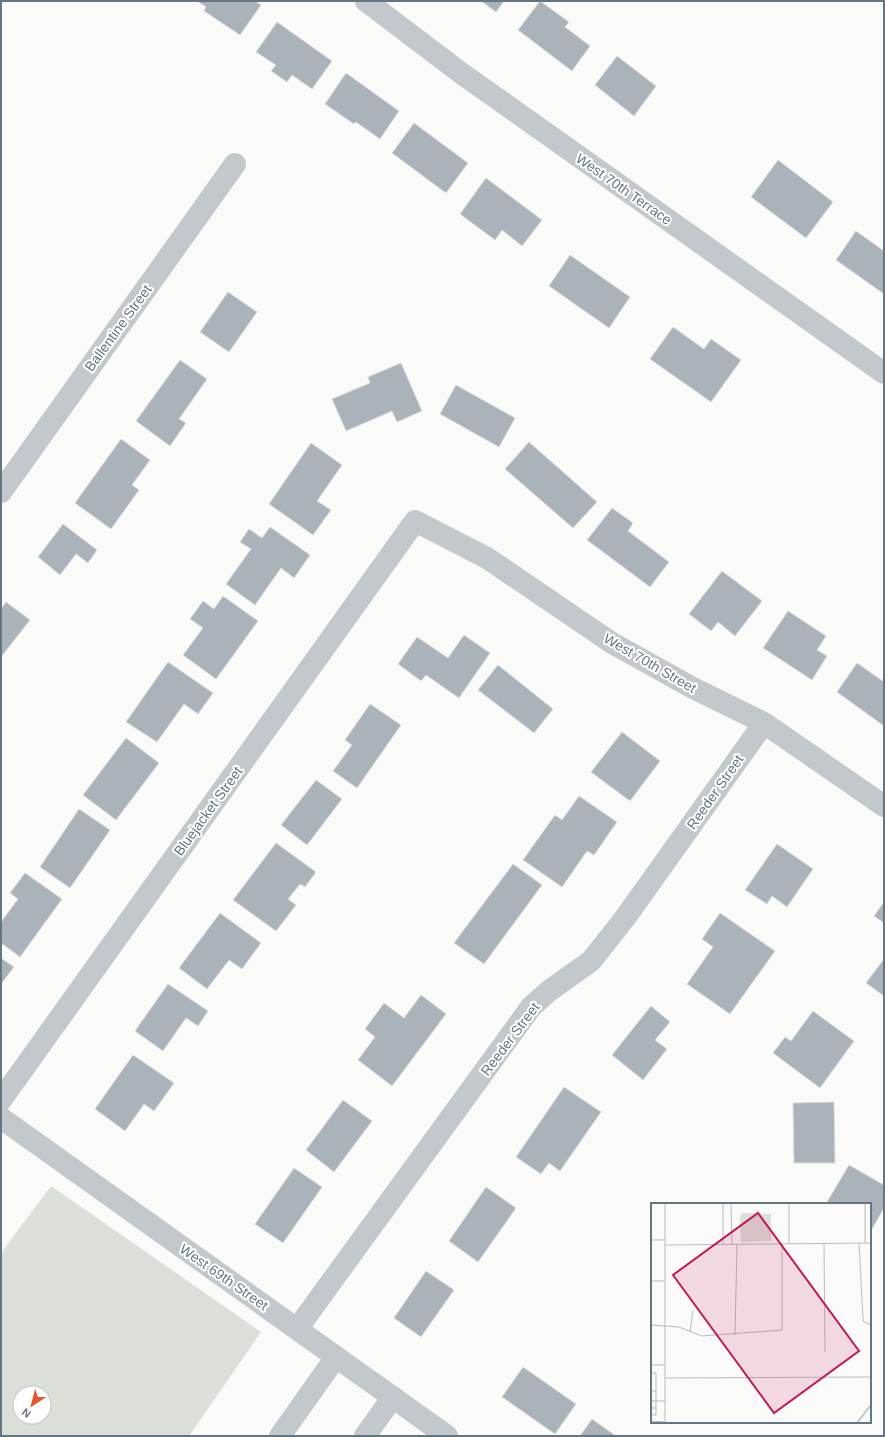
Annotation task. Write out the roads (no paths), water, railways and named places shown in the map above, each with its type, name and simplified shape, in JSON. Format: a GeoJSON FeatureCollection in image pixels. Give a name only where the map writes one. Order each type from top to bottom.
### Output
{"type":"FeatureCollection","features":[{"type":"Feature","properties":{"kind":"street","name":"West 70th Terrace"},"geometry":{"type":"LineString","coordinates":[[366,1],[468,78],[884,373]]}},
{"type":"Feature","properties":{"kind":"street","name":"Ballentine Street"},"geometry":{"type":"LineString","coordinates":[[1,492],[235,164]]}},
{"type":"Feature","properties":{"kind":"street","name":"West 70th Street"},"geometry":{"type":"LineString","coordinates":[[415,521],[487,558],[612,644],[693,688],[764,723],[884,806]]}},
{"type":"Feature","properties":{"kind":"street","name":"Bluejacket Street"},"geometry":{"type":"LineString","coordinates":[[1,1100],[415,521]]}},
{"type":"Feature","properties":{"kind":"street","name":"Reeder Street"},"geometry":{"type":"LineString","coordinates":[[297,1329],[531,1007],[549,991],[591,961],[626,918],[764,723]]}},
{"type":"Feature","properties":{"kind":"street","name":"West 69th Street"},"geometry":{"type":"LineString","coordinates":[[1,1118],[447,1436]]}},
{"type":"Feature","properties":{"kind":"street"},"geometry":{"type":"LineString","coordinates":[[280,1436],[336,1357]]}},
{"type":"Feature","properties":{"kind":"street"},"geometry":{"type":"LineString","coordinates":[[365,1436],[393,1398]]}}]}
